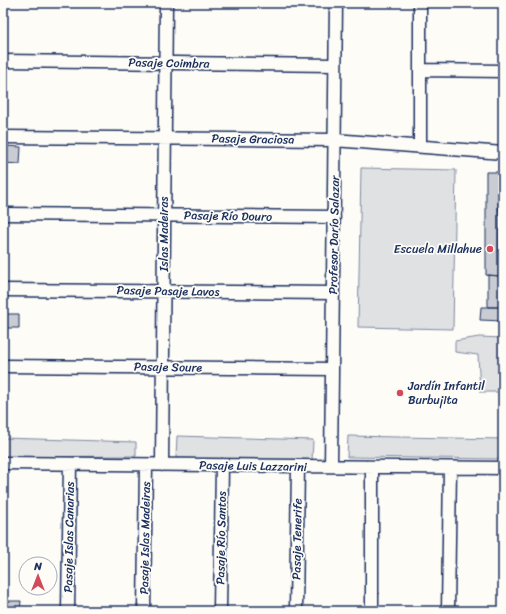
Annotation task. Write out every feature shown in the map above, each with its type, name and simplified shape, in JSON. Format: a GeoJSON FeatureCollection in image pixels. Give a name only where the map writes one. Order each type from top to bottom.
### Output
{"type":"FeatureCollection","features":[{"type":"Feature","properties":{"kind":"street","name":"Islas Madeiras"},"geometry":{"type":"LineString","coordinates":[[162,465],[166,3]]}},
{"type":"Feature","properties":{"kind":"street","name":"Profesor Darío Salazar"},"geometry":{"type":"LineString","coordinates":[[332,466],[336,3]]}},
{"type":"Feature","properties":{"kind":"street"},"geometry":{"type":"LineString","coordinates":[[420,3],[420,146]]}},
{"type":"Feature","properties":{"kind":"street","name":"Pasaje Coimbra"},"geometry":{"type":"LineString","coordinates":[[3,61],[335,65]]}},
{"type":"Feature","properties":{"kind":"street"},"geometry":{"type":"LineString","coordinates":[[420,70],[503,71]]}},
{"type":"Feature","properties":{"kind":"street","name":"Pasaje Graciosa"},"geometry":{"type":"LineString","coordinates":[[3,137],[334,140],[503,153]]}},
{"type":"Feature","properties":{"kind":"street","name":"Pasaje Río Douro"},"geometry":{"type":"LineString","coordinates":[[3,214],[334,217]]}},
{"type":"Feature","properties":{"kind":"street","name":"Pasaje Pasaje Lavos"},"geometry":{"type":"LineString","coordinates":[[3,290],[333,293]]}},
{"type":"Feature","properties":{"kind":"street","name":"Pasaje Soure"},"geometry":{"type":"LineString","coordinates":[[3,366],[332,369]]}},
{"type":"Feature","properties":{"kind":"street","name":"Pasaje Luis Lazzarini"},"geometry":{"type":"LineString","coordinates":[[3,463],[503,468]]}},
{"type":"Feature","properties":{"kind":"street","name":"Pasaje Islas Canarias"},"geometry":{"type":"LineString","coordinates":[[68,611],[70,464]]}},
{"type":"Feature","properties":{"kind":"street","name":"Pasaje Islas Madeiras"},"geometry":{"type":"LineString","coordinates":[[144,611],[146,465]]}},
{"type":"Feature","properties":{"kind":"street","name":"Pasaje Río Santos"},"geometry":{"type":"LineString","coordinates":[[220,611],[222,465]]}},
{"type":"Feature","properties":{"kind":"street","name":"Pasaje Tenerife"},"geometry":{"type":"LineString","coordinates":[[296,611],[298,466]]}},
{"type":"Feature","properties":{"kind":"street"},"geometry":{"type":"LineString","coordinates":[[372,467],[372,611]]}},
{"type":"Feature","properties":{"kind":"street"},"geometry":{"type":"LineString","coordinates":[[448,611],[450,468]]}},
{"type":"Feature","properties":{"kind":"shaded area"},"geometry":{"type":"Polygon","coordinates":[[[361,168],[456,170],[453,329],[358,327],[361,168]]]}},
{"type":"Feature","properties":{"kind":"shaded area"},"geometry":{"type":"Polygon","coordinates":[[[479,337],[503,338],[503,392],[480,392],[478,355],[455,352],[455,341],[479,337]]]}},
{"type":"Feature","properties":{"kind":"shaded area"},"geometry":{"type":"Polygon","coordinates":[[[177,436],[313,440],[312,462],[176,458],[177,436]]]}},
{"type":"Feature","properties":{"kind":"shaded area"},"geometry":{"type":"Polygon","coordinates":[[[348,436],[503,439],[503,459],[347,457],[348,436]]]}},
{"type":"Feature","properties":{"kind":"shaded area"},"geometry":{"type":"Polygon","coordinates":[[[3,438],[136,442],[136,456],[3,457],[3,438]]]}},
{"type":"Feature","properties":{"kind":"building"},"geometry":{"type":"Polygon","coordinates":[[[5,146],[21,147],[20,164],[4,163],[5,146]]]}},
{"type":"Feature","properties":{"kind":"building"},"geometry":{"type":"Polygon","coordinates":[[[486,172],[503,172],[503,197],[499,197],[499,276],[486,275],[486,172]]]}},
{"type":"Feature","properties":{"kind":"building"},"geometry":{"type":"Polygon","coordinates":[[[499,197],[503,197],[503,211],[499,211],[499,197]]]}},
{"type":"Feature","properties":{"kind":"building"},"geometry":{"type":"Polygon","coordinates":[[[488,275],[503,276],[503,307],[488,307],[488,275]]]}},
{"type":"Feature","properties":{"kind":"building"},"geometry":{"type":"Polygon","coordinates":[[[481,307],[503,307],[503,321],[480,320],[481,307]]]}},
{"type":"Feature","properties":{"kind":"building"},"geometry":{"type":"Polygon","coordinates":[[[3,314],[19,314],[19,328],[3,328],[3,314]]]}},
{"type":"Feature","properties":{"kind":"building"},"geometry":{"type":"Polygon","coordinates":[[[3,601],[21,601],[20,611],[3,611],[3,601]]]}},
{"type":"Feature","properties":{"kind":"place","name":"Escuela Millahue"},"geometry":{"type":"Point","coordinates":[490,249]}},
{"type":"Feature","properties":{"kind":"place","name":"Jardín Infantil Burbujita"},"geometry":{"type":"Point","coordinates":[400,393]}}]}
